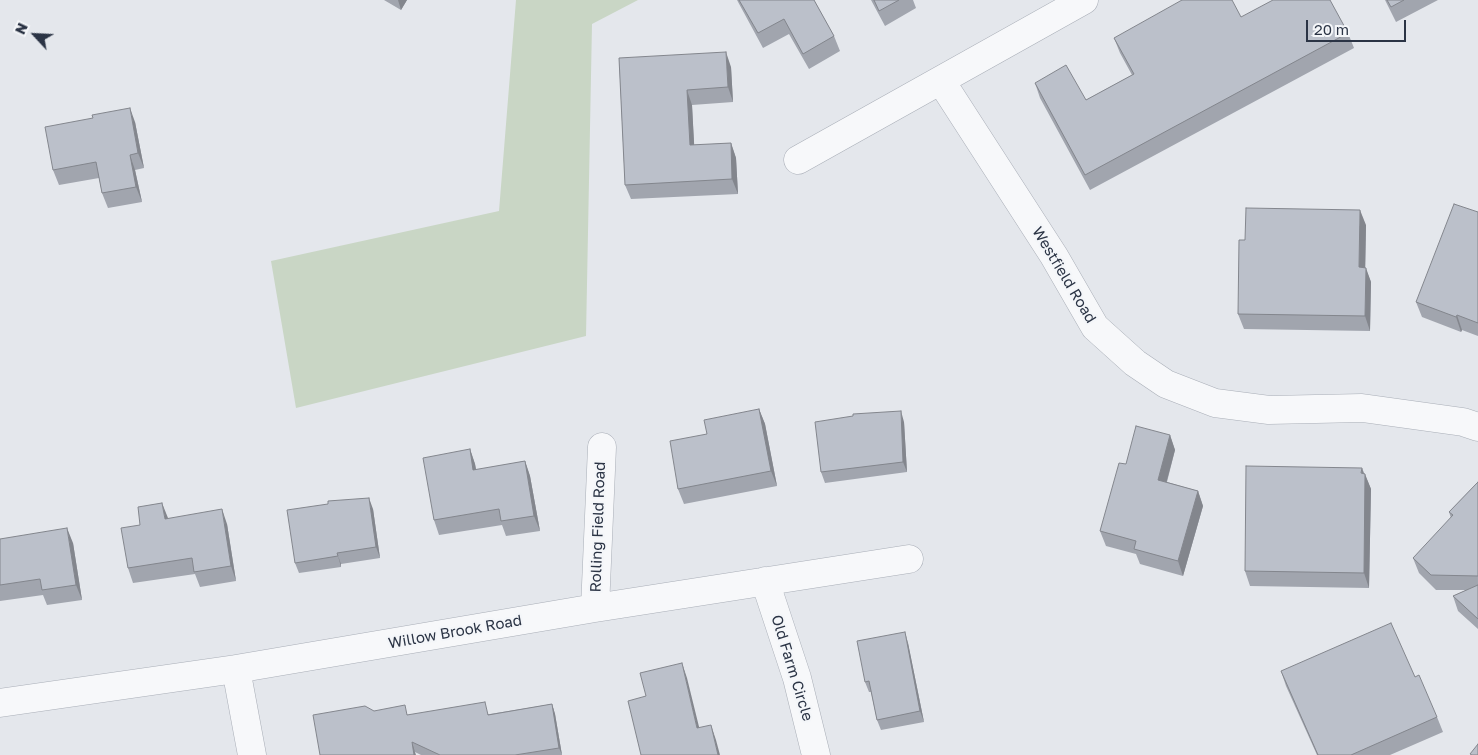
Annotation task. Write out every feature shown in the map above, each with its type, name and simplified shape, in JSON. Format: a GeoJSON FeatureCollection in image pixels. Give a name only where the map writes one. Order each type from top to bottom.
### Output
{"type":"FeatureCollection","features":[{"type":"Feature","properties":{"kind":"street"},"geometry":{"type":"LineString","coordinates":[[798,160],[1084,0]]}},
{"type":"Feature","properties":{"kind":"street","name":"Westfield Road"},"geometry":{"type":"LineString","coordinates":[[942,81],[1054,256],[1095,327],[1135,363],[1166,384],[1215,403],[1269,410],[1362,408],[1463,422],[1478,427]]}},
{"type":"Feature","properties":{"kind":"street","name":"Rolling Field Road"},"geometry":{"type":"LineString","coordinates":[[595,608],[602,447]]}},
{"type":"Feature","properties":{"kind":"street","name":"Willow Brook Road"},"geometry":{"type":"LineString","coordinates":[[0,702],[236,669],[595,608],[909,559]]}},
{"type":"Feature","properties":{"kind":"street","name":"Old Farm Circle"},"geometry":{"type":"LineString","coordinates":[[765,581],[797,678],[816,755]]}},
{"type":"Feature","properties":{"kind":"street"},"geometry":{"type":"LineString","coordinates":[[236,669],[252,755]]}},
{"type":"Feature","properties":{"kind":"green space"},"geometry":{"type":"Polygon","coordinates":[[[516,0],[638,0],[592,24],[586,336],[296,408],[271,261],[499,211],[516,0]]]}},
{"type":"Feature","properties":{"kind":"building"},"geometry":{"type":"Polygon","coordinates":[[[739,0],[814,0],[834,36],[803,54],[784,19],[758,33],[739,0]]]}},
{"type":"Feature","properties":{"kind":"building"},"geometry":{"type":"Polygon","coordinates":[[[874,0],[899,0],[879,11],[874,0]]]}},
{"type":"Feature","properties":{"kind":"building"},"geometry":{"type":"Polygon","coordinates":[[[1182,0],[1232,0],[1241,17],[1273,0],[1330,0],[1348,33],[1085,175],[1035,83],[1066,65],[1086,100],[1134,74],[1114,38],[1182,0]]]}},
{"type":"Feature","properties":{"kind":"building"},"geometry":{"type":"Polygon","coordinates":[[[1387,0],[1404,0],[1391,7],[1387,0]]]}},
{"type":"Feature","properties":{"kind":"building"},"geometry":{"type":"Polygon","coordinates":[[[726,52],[728,87],[687,90],[690,145],[731,143],[732,179],[625,185],[619,58],[726,52]]]}},
{"type":"Feature","properties":{"kind":"building"},"geometry":{"type":"Polygon","coordinates":[[[130,108],[138,153],[130,155],[136,187],[102,193],[96,162],[53,170],[45,127],[93,118],[92,115],[130,108]]]}},
{"type":"Feature","properties":{"kind":"building"},"geometry":{"type":"Polygon","coordinates":[[[1454,204],[1478,212],[1478,323],[1416,302],[1454,204]]]}},
{"type":"Feature","properties":{"kind":"building"},"geometry":{"type":"Polygon","coordinates":[[[1246,208],[1360,210],[1359,267],[1366,268],[1365,316],[1238,314],[1239,240],[1245,240],[1246,208]]]}},
{"type":"Feature","properties":{"kind":"building"},"geometry":{"type":"Polygon","coordinates":[[[759,409],[771,471],[678,489],[670,441],[707,434],[704,420],[759,409]]]}},
{"type":"Feature","properties":{"kind":"building"},"geometry":{"type":"Polygon","coordinates":[[[901,411],[903,462],[821,472],[815,422],[853,416],[853,414],[901,411]]]}},
{"type":"Feature","properties":{"kind":"building"},"geometry":{"type":"Polygon","coordinates":[[[1136,426],[1170,435],[1158,480],[1198,491],[1178,561],[1134,549],[1136,541],[1100,531],[1119,463],[1126,464],[1136,426]]]}},
{"type":"Feature","properties":{"kind":"building"},"geometry":{"type":"Polygon","coordinates":[[[470,449],[473,470],[525,461],[534,516],[501,521],[499,509],[434,520],[423,458],[470,449]]]}},
{"type":"Feature","properties":{"kind":"building"},"geometry":{"type":"Polygon","coordinates":[[[1246,466],[1362,468],[1361,473],[1365,474],[1364,573],[1245,571],[1246,466]]]}},
{"type":"Feature","properties":{"kind":"building"},"geometry":{"type":"Polygon","coordinates":[[[1478,482],[1478,576],[1431,575],[1413,558],[1453,515],[1449,512],[1478,482]]]}},
{"type":"Feature","properties":{"kind":"building"},"geometry":{"type":"Polygon","coordinates":[[[369,498],[376,547],[337,553],[338,556],[295,563],[287,510],[328,504],[328,501],[369,498]]]}},
{"type":"Feature","properties":{"kind":"building"},"geometry":{"type":"Polygon","coordinates":[[[162,503],[165,519],[222,509],[231,566],[194,572],[192,558],[128,568],[121,528],[140,525],[138,507],[162,503]]]}},
{"type":"Feature","properties":{"kind":"building"},"geometry":{"type":"Polygon","coordinates":[[[67,528],[76,585],[42,590],[40,579],[0,585],[0,539],[67,528]]]}},
{"type":"Feature","properties":{"kind":"building"},"geometry":{"type":"Polygon","coordinates":[[[1478,585],[1478,619],[1453,596],[1478,585]]]}},
{"type":"Feature","properties":{"kind":"building"},"geometry":{"type":"Polygon","coordinates":[[[1391,623],[1415,677],[1419,675],[1437,717],[1351,755],[1318,755],[1281,671],[1391,623]]]}},
{"type":"Feature","properties":{"kind":"building"},"geometry":{"type":"Polygon","coordinates":[[[905,632],[920,711],[877,720],[869,681],[865,682],[857,641],[905,632]]]}},
{"type":"Feature","properties":{"kind":"building"},"geometry":{"type":"Polygon","coordinates":[[[682,663],[697,728],[711,725],[718,755],[641,755],[628,701],[646,696],[640,673],[682,663]]]}},
{"type":"Feature","properties":{"kind":"building"},"geometry":{"type":"Polygon","coordinates":[[[485,702],[488,715],[552,704],[559,748],[515,755],[440,755],[412,742],[414,755],[320,755],[313,715],[365,706],[374,711],[405,705],[407,715],[485,702]]]}},
{"type":"Feature","properties":{"kind":"building"},"geometry":{"type":"Polygon","coordinates":[[[1478,744],[1478,755],[1470,754],[1478,744]]]}}]}
